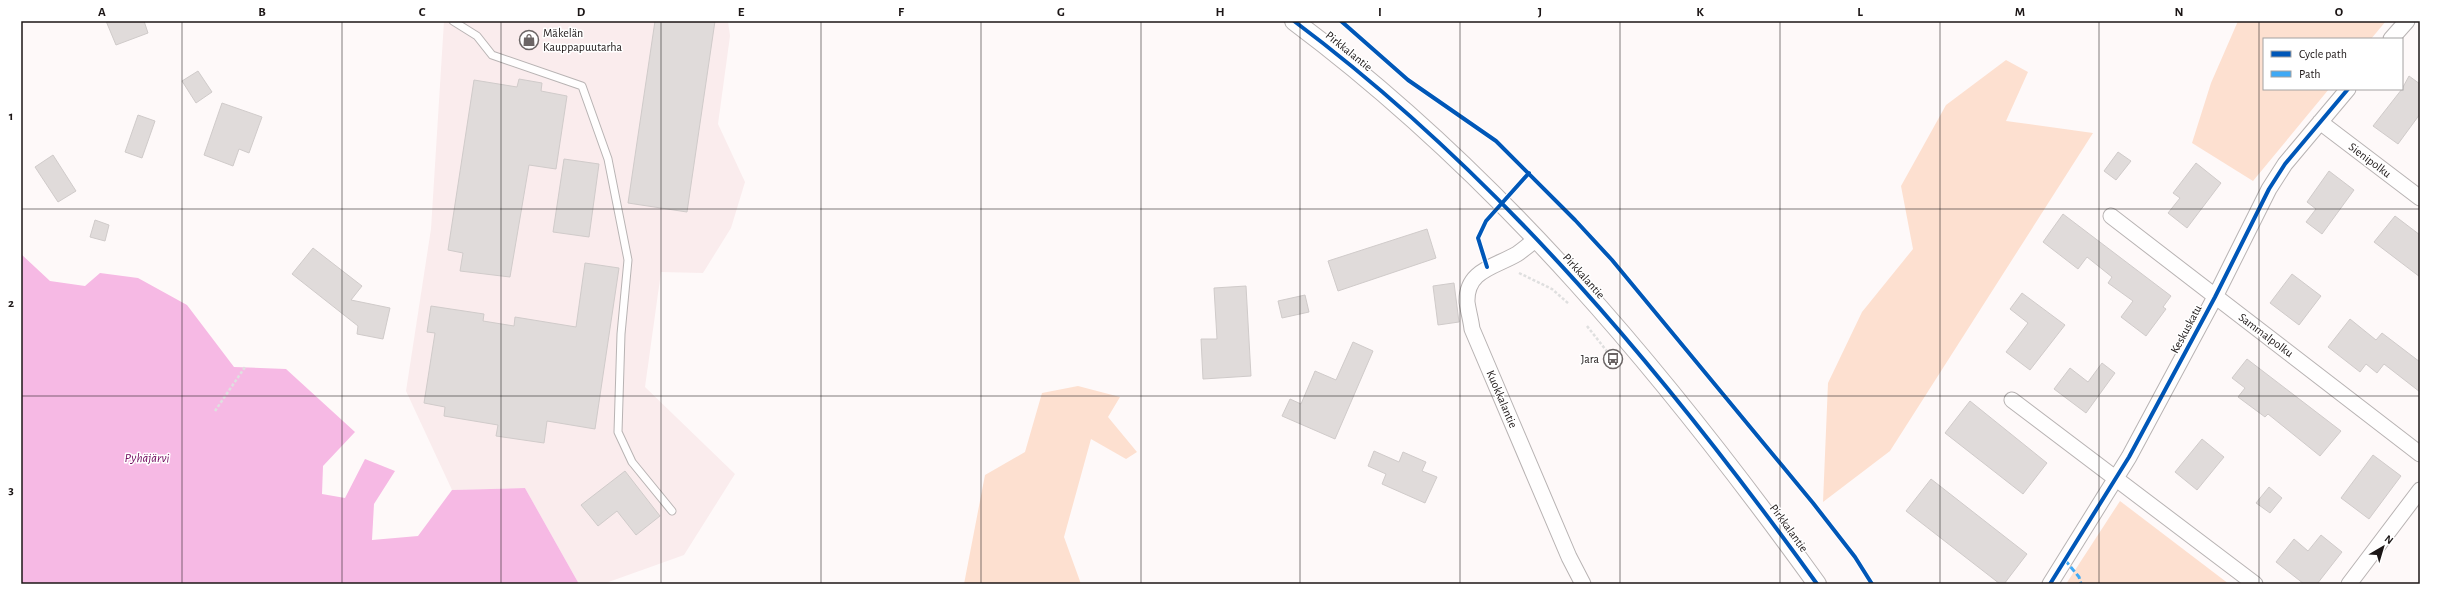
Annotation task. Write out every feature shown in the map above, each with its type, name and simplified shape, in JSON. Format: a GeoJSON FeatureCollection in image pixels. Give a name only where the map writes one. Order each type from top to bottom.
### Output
{"type":"FeatureCollection","features":[{"type":"Feature","properties":{"kind":"street","name":"Pirkkalantie"},"geometry":{"type":"LineString","coordinates":[[1294,21],[1336,52],[1434,137],[1536,239],[1660,378],[1716,447],[1817,584]]}},
{"type":"Feature","properties":{"kind":"street"},"geometry":{"type":"LineString","coordinates":[[2392,38],[2407,21]]}},
{"type":"Feature","properties":{"kind":"street","name":"Keskuskatu"},"geometry":{"type":"LineString","coordinates":[[2050,584],[2128,457],[2215,297],[2269,189],[2285,164],[2347,90]]}},
{"type":"Feature","properties":{"kind":"street","name":"Sienipolku"},"geometry":{"type":"LineString","coordinates":[[2320,122],[2420,198]]}},
{"type":"Feature","properties":{"kind":"street","name":"Sammalpolku"},"geometry":{"type":"LineString","coordinates":[[2111,216],[2420,454]]}},
{"type":"Feature","properties":{"kind":"street","name":"Kuokkalantie"},"geometry":{"type":"LineString","coordinates":[[1536,239],[1517,254],[1487,267],[1475,276],[1469,288],[1467,301],[1472,329],[1569,557],[1583,584]]}},
{"type":"Feature","properties":{"kind":"street"},"geometry":{"type":"LineString","coordinates":[[2012,400],[2256,584]]}},
{"type":"Feature","properties":{"kind":"street"},"geometry":{"type":"LineString","coordinates":[[2349,584],[2420,490]]}},
{"type":"Feature","properties":{"kind":"lane"},"geometry":{"type":"LineString","coordinates":[[454,21],[477,36],[492,55],[582,86],[608,160],[628,260],[621,334],[618,432],[632,462],[672,510]]}},
{"type":"Feature","properties":{"kind":"path"},"geometry":{"type":"LineString","coordinates":[[1499,263],[1552,289],[1575,310]]}},
{"type":"Feature","properties":{"kind":"path"},"geometry":{"type":"LineString","coordinates":[[1584,322],[1613,359]]}},
{"type":"Feature","properties":{"kind":"path"},"geometry":{"type":"LineString","coordinates":[[215,411],[245,367]]}},
{"type":"Feature","properties":{"kind":"shaded area","name":"Mäkelän Kauppapuutarha"},"geometry":{"type":"Polygon","coordinates":[[[444,21],[728,21],[730,36],[718,124],[745,182],[731,228],[703,273],[661,272],[645,387],[735,474],[684,555],[603,584],[579,584],[525,488],[452,490],[406,391],[431,229],[444,21]]]}},
{"type":"Feature","properties":{"kind":"shaded area"},"geometry":{"type":"Polygon","coordinates":[[[2238,21],[2386,21],[2372,38],[2263,38],[2263,90],[2328,90],[2253,181],[2192,143],[2211,83],[2238,21]]]}},
{"type":"Feature","properties":{"kind":"shaded area"},"geometry":{"type":"Polygon","coordinates":[[[2006,60],[2028,72],[2006,121],[2093,133],[1890,451],[1823,502],[1828,383],[1862,312],[1913,249],[1901,186],[1946,105],[2006,60]]]}},
{"type":"Feature","properties":{"kind":"shaded area"},"geometry":{"type":"Polygon","coordinates":[[[1078,386],[1120,397],[1108,417],[1137,452],[1126,459],[1091,439],[1064,537],[1081,584],[964,584],[985,475],[1025,452],[1042,393],[1078,386]]]}},
{"type":"Feature","properties":{"kind":"shaded area"},"geometry":{"type":"Polygon","coordinates":[[[2120,501],[2229,584],[2066,584],[2120,501]]]}},
{"type":"Feature","properties":{"kind":"water","name":"Pyhäjärvi"},"geometry":{"type":"Polygon","coordinates":[[[21,254],[50,281],[85,286],[100,273],[138,278],[187,305],[234,367],[286,369],[355,432],[323,466],[322,494],[345,498],[365,459],[395,471],[374,504],[372,540],[418,536],[452,490],[525,488],[579,584],[21,584],[21,254]]]}},
{"type":"Feature","properties":{"kind":"building"},"geometry":{"type":"Polygon","coordinates":[[[106,21],[144,21],[148,33],[116,45],[106,21]]]}},
{"type":"Feature","properties":{"kind":"building"},"geometry":{"type":"Polygon","coordinates":[[[655,21],[715,21],[687,212],[628,203],[655,21]]]}},
{"type":"Feature","properties":{"kind":"building"},"geometry":{"type":"Polygon","coordinates":[[[198,71],[212,92],[196,103],[182,81],[198,71]]]}},
{"type":"Feature","properties":{"kind":"building"},"geometry":{"type":"Polygon","coordinates":[[[2409,76],[2420,84],[2420,114],[2398,144],[2373,126],[2401,90],[2403,90],[2409,76]]]}},
{"type":"Feature","properties":{"kind":"building"},"geometry":{"type":"Polygon","coordinates":[[[519,79],[542,83],[541,91],[567,96],[556,169],[529,165],[510,277],[460,271],[463,253],[448,250],[474,80],[517,87],[519,79]]]}},
{"type":"Feature","properties":{"kind":"building"},"geometry":{"type":"Polygon","coordinates":[[[222,103],[262,117],[249,153],[239,149],[233,166],[204,155],[222,103]]]}},
{"type":"Feature","properties":{"kind":"building"},"geometry":{"type":"Polygon","coordinates":[[[138,115],[155,121],[142,158],[125,152],[138,115]]]}},
{"type":"Feature","properties":{"kind":"building"},"geometry":{"type":"Polygon","coordinates":[[[2118,152],[2131,161],[2116,180],[2104,171],[2118,152]]]}},
{"type":"Feature","properties":{"kind":"building"},"geometry":{"type":"Polygon","coordinates":[[[53,155],[76,191],[58,202],[35,167],[53,155]]]}},
{"type":"Feature","properties":{"kind":"building"},"geometry":{"type":"Polygon","coordinates":[[[564,159],[599,164],[589,237],[553,232],[564,159]]]}},
{"type":"Feature","properties":{"kind":"building"},"geometry":{"type":"Polygon","coordinates":[[[2196,163],[2221,183],[2187,228],[2168,213],[2180,198],[2173,193],[2196,163]]]}},
{"type":"Feature","properties":{"kind":"building"},"geometry":{"type":"Polygon","coordinates":[[[2329,171],[2354,190],[2322,234],[2306,222],[2316,209],[2307,202],[2329,171]]]}},
{"type":"Feature","properties":{"kind":"building"},"geometry":{"type":"Polygon","coordinates":[[[2063,214],[2171,296],[2163,307],[2166,309],[2146,336],[2121,317],[2133,301],[2108,283],[2112,277],[2087,257],[2078,269],[2043,242],[2063,214]]]}},
{"type":"Feature","properties":{"kind":"building"},"geometry":{"type":"Polygon","coordinates":[[[2395,216],[2420,235],[2420,277],[2374,242],[2395,216]]]}},
{"type":"Feature","properties":{"kind":"building"},"geometry":{"type":"Polygon","coordinates":[[[95,220],[109,225],[105,241],[90,237],[95,220]]]}},
{"type":"Feature","properties":{"kind":"building"},"geometry":{"type":"Polygon","coordinates":[[[1427,229],[1436,258],[1338,291],[1328,261],[1427,229]]]}},
{"type":"Feature","properties":{"kind":"building"},"geometry":{"type":"Polygon","coordinates":[[[313,248],[362,286],[351,300],[390,308],[383,339],[357,334],[358,326],[292,274],[313,248]]]}},
{"type":"Feature","properties":{"kind":"building"},"geometry":{"type":"Polygon","coordinates":[[[585,263],[619,268],[595,429],[547,421],[544,443],[496,436],[498,425],[444,416],[445,407],[424,403],[435,333],[427,332],[431,306],[484,314],[483,321],[514,326],[515,317],[576,327],[585,263]]]}},
{"type":"Feature","properties":{"kind":"building"},"geometry":{"type":"Polygon","coordinates":[[[2292,274],[2321,296],[2299,325],[2270,303],[2292,274]]]}},
{"type":"Feature","properties":{"kind":"building"},"geometry":{"type":"Polygon","coordinates":[[[1454,283],[1459,322],[1438,325],[1433,286],[1454,283]]]}},
{"type":"Feature","properties":{"kind":"building"},"geometry":{"type":"Polygon","coordinates":[[[1246,286],[1251,376],[1203,379],[1201,339],[1217,339],[1214,288],[1246,286]]]}},
{"type":"Feature","properties":{"kind":"building"},"geometry":{"type":"Polygon","coordinates":[[[2022,293],[2065,325],[2030,370],[2006,352],[2028,323],[2010,309],[2022,293]]]}},
{"type":"Feature","properties":{"kind":"building"},"geometry":{"type":"Polygon","coordinates":[[[1305,295],[1309,312],[1282,318],[1278,301],[1305,295]]]}},
{"type":"Feature","properties":{"kind":"building"},"geometry":{"type":"Polygon","coordinates":[[[2350,319],[2376,340],[2382,333],[2420,362],[2420,392],[2384,364],[2377,373],[2366,364],[2360,372],[2328,347],[2350,319]]]}},
{"type":"Feature","properties":{"kind":"building"},"geometry":{"type":"Polygon","coordinates":[[[1353,342],[1373,351],[1335,439],[1282,416],[1290,399],[1301,404],[1315,371],[1336,380],[1353,342]]]}},
{"type":"Feature","properties":{"kind":"building"},"geometry":{"type":"Polygon","coordinates":[[[2247,359],[2341,431],[2320,456],[2268,414],[2265,417],[2238,397],[2245,388],[2232,378],[2247,359]]]}},
{"type":"Feature","properties":{"kind":"building"},"geometry":{"type":"Polygon","coordinates":[[[2102,363],[2115,373],[2086,413],[2054,389],[2070,368],[2088,382],[2102,363]]]}},
{"type":"Feature","properties":{"kind":"building"},"geometry":{"type":"Polygon","coordinates":[[[1970,401],[2047,463],[2023,494],[1945,433],[1970,401]]]}},
{"type":"Feature","properties":{"kind":"building"},"geometry":{"type":"Polygon","coordinates":[[[2202,439],[2224,457],[2197,490],[2175,472],[2202,439]]]}},
{"type":"Feature","properties":{"kind":"building"},"geometry":{"type":"Polygon","coordinates":[[[1374,451],[1399,462],[1403,452],[1426,462],[1422,471],[1437,477],[1425,503],[1382,484],[1386,474],[1368,466],[1374,451]]]}},
{"type":"Feature","properties":{"kind":"building"},"geometry":{"type":"Polygon","coordinates":[[[2373,455],[2401,476],[2369,519],[2341,498],[2373,455]]]}},
{"type":"Feature","properties":{"kind":"building"},"geometry":{"type":"Polygon","coordinates":[[[625,471],[660,516],[636,535],[617,511],[598,526],[581,505],[625,471]]]}},
{"type":"Feature","properties":{"kind":"building"},"geometry":{"type":"Polygon","coordinates":[[[1931,479],[2027,554],[2004,584],[2000,584],[1906,511],[1931,479]]]}},
{"type":"Feature","properties":{"kind":"building"},"geometry":{"type":"Polygon","coordinates":[[[2269,487],[2282,498],[2270,513],[2256,503],[2269,487]]]}},
{"type":"Feature","properties":{"kind":"building"},"geometry":{"type":"Polygon","coordinates":[[[2321,535],[2342,552],[2317,584],[2304,584],[2276,562],[2294,539],[2308,551],[2321,535]]]}},
{"type":"Feature","properties":{"kind":"marked path"},"geometry":{"type":"LineString","coordinates":[[2065,560],[2079,577],[2081,584]]}},
{"type":"Feature","properties":{"kind":"cycle path"},"geometry":{"type":"LineString","coordinates":[[1294,21],[1370,81],[1442,145],[1511,212],[1577,283],[1640,355],[1701,430],[1760,506],[1817,584]]}},
{"type":"Feature","properties":{"kind":"cycle path"},"geometry":{"type":"LineString","coordinates":[[1341,21],[1408,80],[1496,141],[1575,220],[1612,260],[1813,503],[1855,557],[1872,584]]}},
{"type":"Feature","properties":{"kind":"cycle path"},"geometry":{"type":"LineString","coordinates":[[2050,584],[2129,457],[2215,297],[2269,189],[2285,164],[2347,90]]}},
{"type":"Feature","properties":{"kind":"cycle path"},"geometry":{"type":"LineString","coordinates":[[1487,267],[1478,238],[1486,221],[1529,173]]}},
{"type":"Feature","properties":{"kind":"place","name":"Mäkelän Kauppapuutarha"},"geometry":{"type":"Point","coordinates":[529,40]}},
{"type":"Feature","properties":{"kind":"place","name":"Jara"},"geometry":{"type":"Point","coordinates":[1613,359]}}]}
